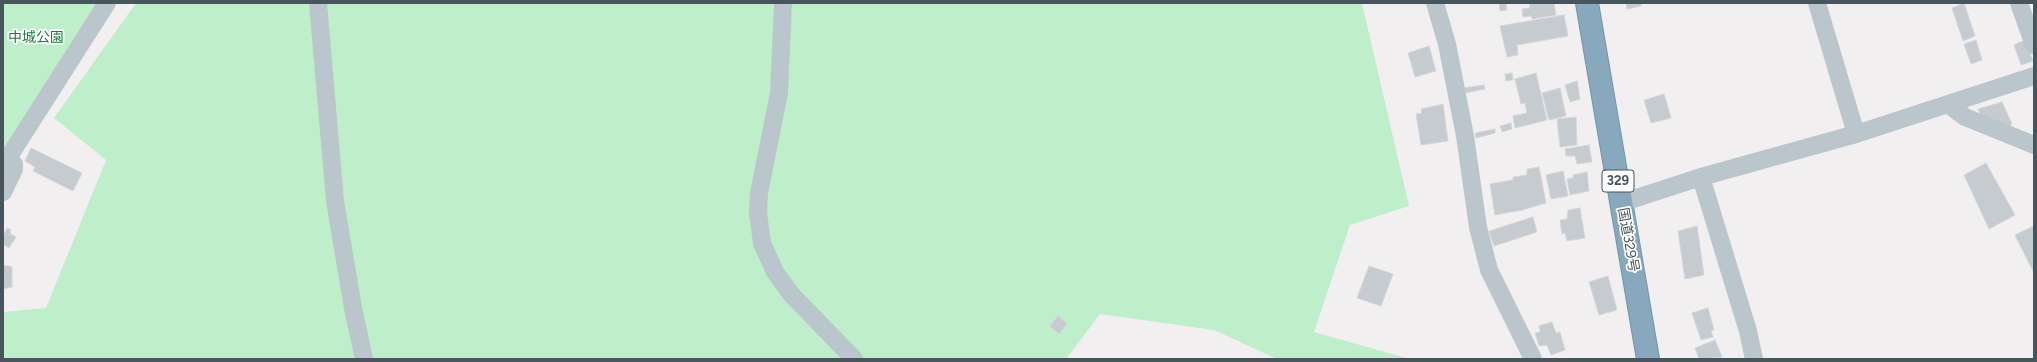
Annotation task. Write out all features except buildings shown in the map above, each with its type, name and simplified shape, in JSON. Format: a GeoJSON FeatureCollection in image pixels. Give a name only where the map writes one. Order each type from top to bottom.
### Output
{"type":"FeatureCollection","features":[{"type":"Feature","properties":{"kind":"highway","name":"国道329号"},"geometry":{"type":"LineString","coordinates":[[1587,3],[1648,359]]}},
{"type":"Feature","properties":{"kind":"street"},"geometry":{"type":"LineString","coordinates":[[3,192],[14,169],[14,164],[5,163],[107,3]]}},
{"type":"Feature","properties":{"kind":"street"},"geometry":{"type":"LineString","coordinates":[[318,3],[335,201],[353,308],[364,359]]}},
{"type":"Feature","properties":{"kind":"street"},"geometry":{"type":"LineString","coordinates":[[783,3],[779,93],[759,193],[758,213],[762,243],[774,272],[791,294],[849,352],[854,359]]}},
{"type":"Feature","properties":{"kind":"street"},"geometry":{"type":"LineString","coordinates":[[1435,3],[1447,44],[1464,128],[1478,226],[1488,270],[1533,359]]}},
{"type":"Feature","properties":{"kind":"street"},"geometry":{"type":"LineString","coordinates":[[1817,3],[1856,134]]}},
{"type":"Feature","properties":{"kind":"street"},"geometry":{"type":"LineString","coordinates":[[2019,3],[2034,45]]}},
{"type":"Feature","properties":{"kind":"street"},"geometry":{"type":"LineString","coordinates":[[1622,203],[1701,177],[1856,134],[2031,78]]}},
{"type":"Feature","properties":{"kind":"street"},"geometry":{"type":"LineString","coordinates":[[1949,105],[1965,117],[2034,146]]}},
{"type":"Feature","properties":{"kind":"street"},"geometry":{"type":"LineString","coordinates":[[1701,177],[1748,331],[1754,359]]}},
{"type":"Feature","properties":{"kind":"green space","name":"中城公園"},"geometry":{"type":"Polygon","coordinates":[[[3,3],[98,3],[3,150],[3,3]]]}},
{"type":"Feature","properties":{"kind":"green space"},"geometry":{"type":"Polygon","coordinates":[[[136,3],[1362,3],[1409,206],[1350,225],[1314,332],[1410,359],[1277,359],[1214,330],[1100,314],[1066,359],[3,359],[3,312],[46,308],[106,160],[54,118],[136,3]]]}}]}
